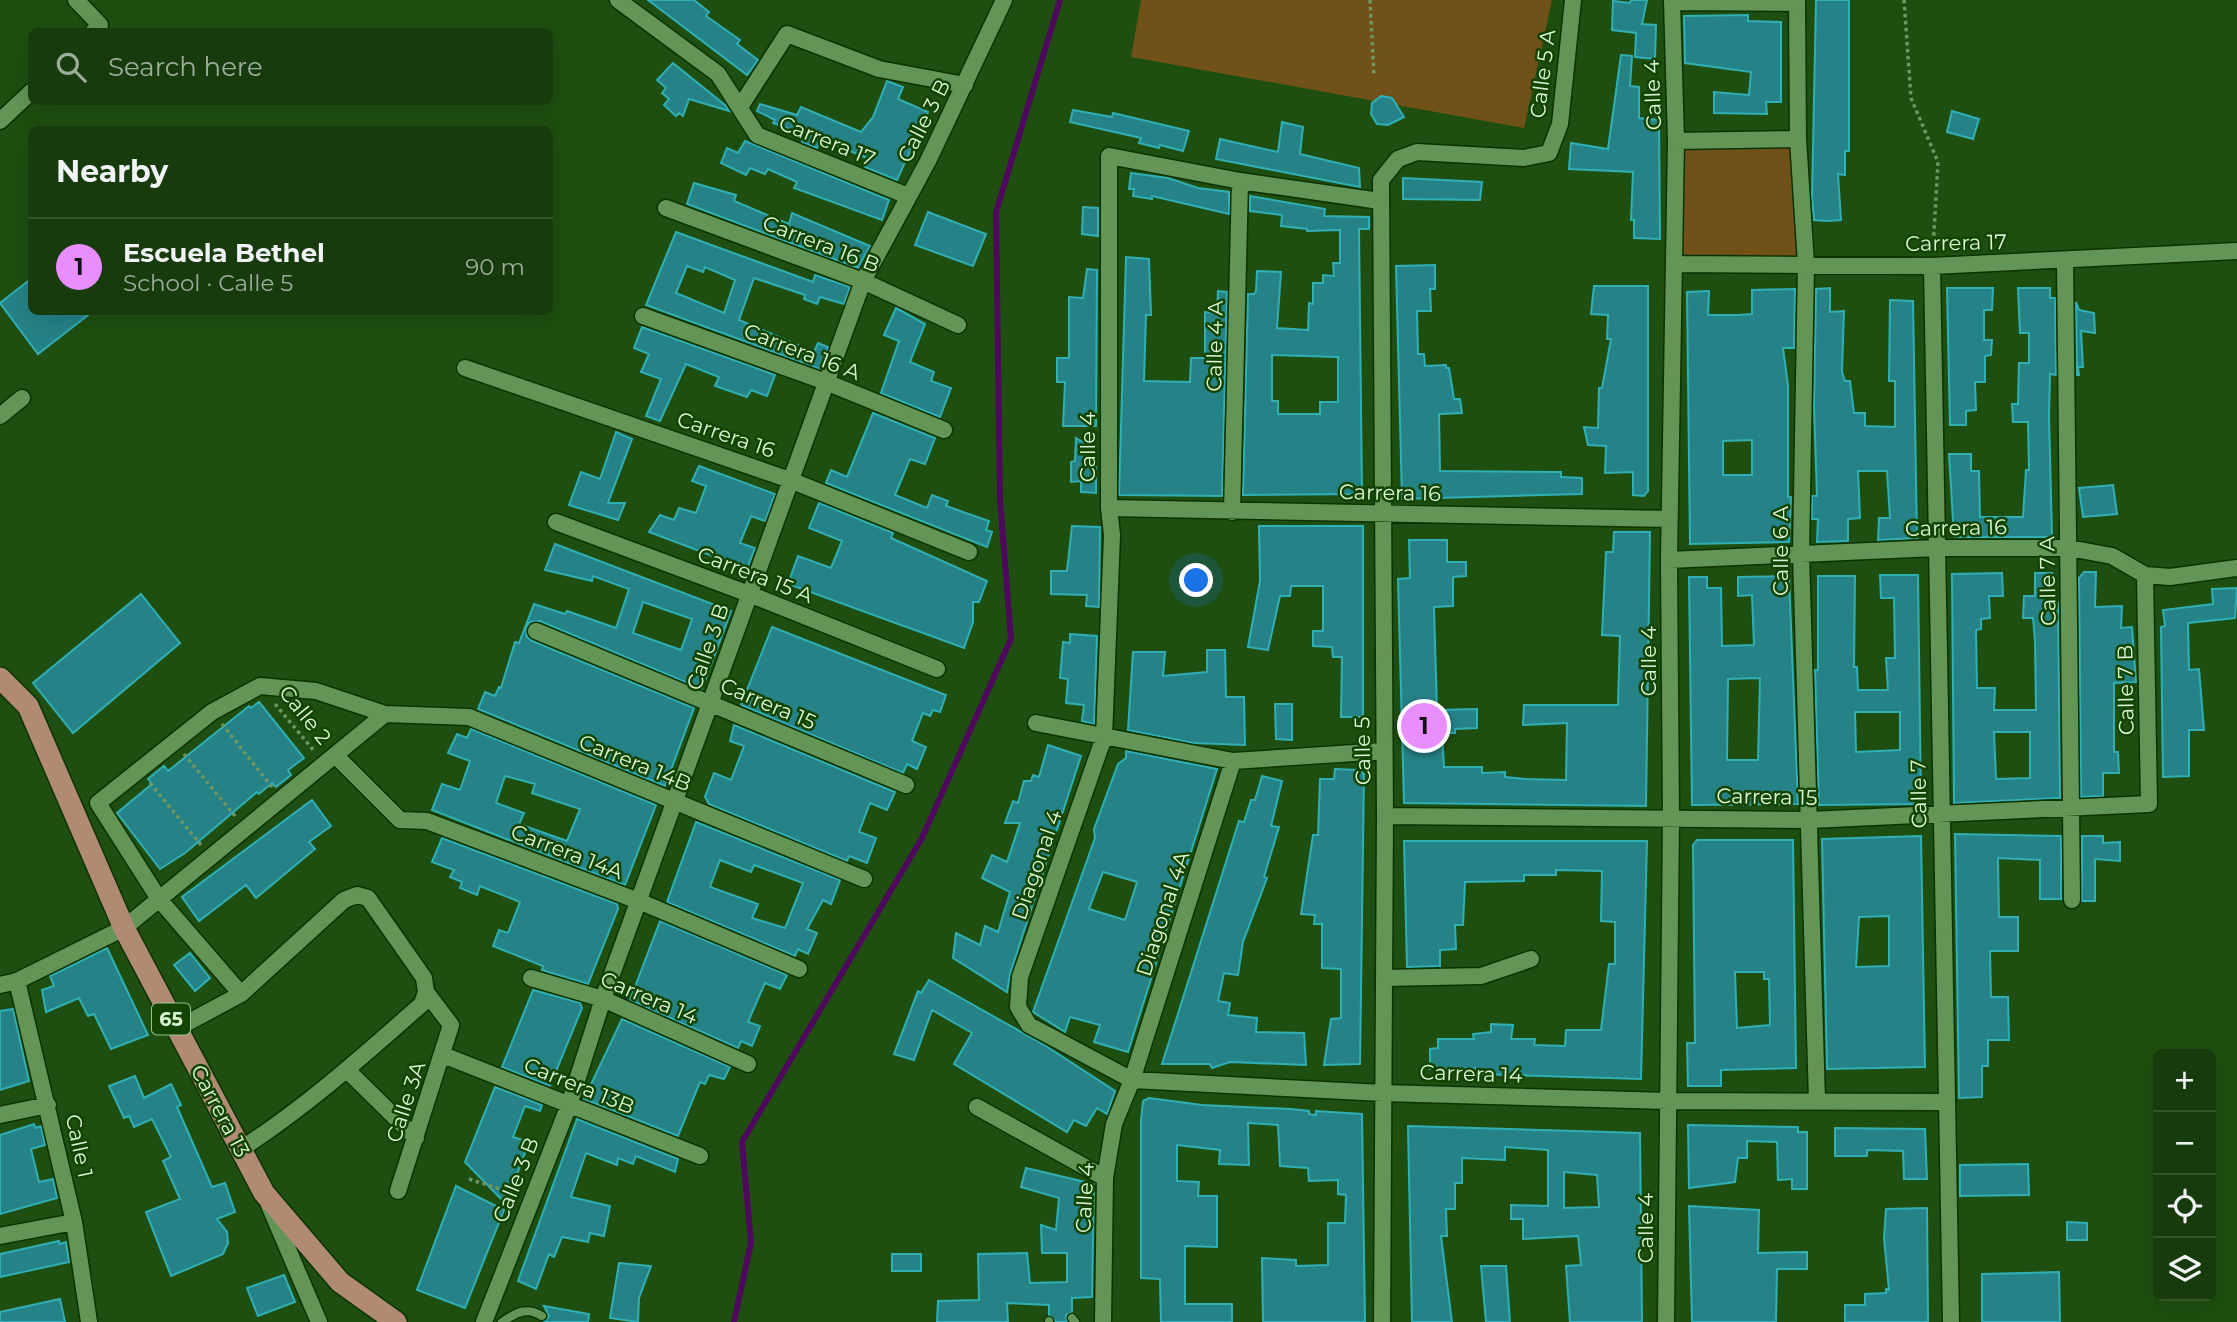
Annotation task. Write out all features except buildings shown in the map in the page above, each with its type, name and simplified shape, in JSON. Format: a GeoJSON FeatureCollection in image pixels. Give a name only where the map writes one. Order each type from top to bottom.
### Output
{"type":"FeatureCollection","features":[{"type":"Feature","properties":{"kind":"main road","name":"Carrera 13"},"geometry":{"type":"LineString","coordinates":[[0,678],[28,706],[124,928],[264,1193],[340,1282],[396,1322]]}},
{"type":"Feature","properties":{"kind":"street"},"geometry":{"type":"LineString","coordinates":[[76,0],[97,28]]}},
{"type":"Feature","properties":{"kind":"street","name":"Carrera 17"},"geometry":{"type":"LineString","coordinates":[[618,0],[718,74],[757,135],[908,196]]}},
{"type":"Feature","properties":{"kind":"street","name":"Calle 3 B"},"geometry":{"type":"LineString","coordinates":[[484,1322],[569,1105],[603,999],[863,281],[965,85],[1004,0]]}},
{"type":"Feature","properties":{"kind":"street","name":"Calle 5 A"},"geometry":{"type":"LineString","coordinates":[[1381,180],[1398,159],[1417,152],[1524,158],[1549,153],[1560,124],[1573,0]]}},
{"type":"Feature","properties":{"kind":"street"},"geometry":{"type":"LineString","coordinates":[[1672,1],[1797,2]]}},
{"type":"Feature","properties":{"kind":"street","name":"Calle 4"},"geometry":{"type":"LineString","coordinates":[[1666,1322],[1671,817],[1669,559],[1676,141],[1672,1]]}},
{"type":"Feature","properties":{"kind":"street","name":"Calle 6 A"},"geometry":{"type":"LineString","coordinates":[[1797,2],[1798,139],[1806,264],[1801,554],[1817,1101]]}},
{"type":"Feature","properties":{"kind":"street"},"geometry":{"type":"LineString","coordinates":[[740,107],[787,34],[879,69],[965,85]]}},
{"type":"Feature","properties":{"kind":"street"},"geometry":{"type":"LineString","coordinates":[[0,121],[28,94]]}},
{"type":"Feature","properties":{"kind":"street"},"geometry":{"type":"LineString","coordinates":[[1676,141],[1798,139]]}},
{"type":"Feature","properties":{"kind":"street","name":"Calle 4"},"geometry":{"type":"LineString","coordinates":[[1104,737],[1112,535],[1109,508],[1109,156],[1240,181]]}},
{"type":"Feature","properties":{"kind":"street","name":"Calle 5"},"geometry":{"type":"LineString","coordinates":[[1381,180],[1385,816],[1381,1322]]}},
{"type":"Feature","properties":{"kind":"street"},"geometry":{"type":"LineString","coordinates":[[1240,181],[1380,201]]}},
{"type":"Feature","properties":{"kind":"street","name":"Calle 4 A"},"geometry":{"type":"LineString","coordinates":[[1232,512],[1240,181]]}},
{"type":"Feature","properties":{"kind":"street","name":"Carrera 16 B"},"geometry":{"type":"LineString","coordinates":[[666,208],[863,281],[958,325]]}},
{"type":"Feature","properties":{"kind":"street","name":"Carrera 17"},"geometry":{"type":"LineString","coordinates":[[1675,264],[1932,266],[2237,251]]}},
{"type":"Feature","properties":{"kind":"street","name":"Calle 7 A"},"geometry":{"type":"LineString","coordinates":[[2064,261],[2072,900]]}},
{"type":"Feature","properties":{"kind":"street","name":"Calle 7"},"geometry":{"type":"LineString","coordinates":[[1932,266],[1951,1322]]}},
{"type":"Feature","properties":{"kind":"street","name":"Carrera 16 A"},"geometry":{"type":"LineString","coordinates":[[643,316],[826,382],[944,430]]}},
{"type":"Feature","properties":{"kind":"street","name":"Carrera 16"},"geometry":{"type":"LineString","coordinates":[[465,368],[790,480],[969,552]]}},
{"type":"Feature","properties":{"kind":"street"},"geometry":{"type":"LineString","coordinates":[[0,416],[22,398]]}},
{"type":"Feature","properties":{"kind":"street","name":"Carrera 16"},"geometry":{"type":"LineString","coordinates":[[1109,508],[1670,519]]}},
{"type":"Feature","properties":{"kind":"street","name":"Carrera 15 A"},"geometry":{"type":"LineString","coordinates":[[556,522],[749,594],[937,669]]}},
{"type":"Feature","properties":{"kind":"street","name":"Carrera 16"},"geometry":{"type":"LineString","coordinates":[[1669,559],[1936,548],[2069,548],[2112,556],[2145,575],[2170,577],[2237,568]]}},
{"type":"Feature","properties":{"kind":"street","name":"Calle 7 B"},"geometry":{"type":"LineString","coordinates":[[2145,575],[2149,804]]}},
{"type":"Feature","properties":{"kind":"street","name":"Carrera 15"},"geometry":{"type":"LineString","coordinates":[[536,631],[906,785]]}},
{"type":"Feature","properties":{"kind":"street"},"geometry":{"type":"LineString","coordinates":[[240,993],[159,899],[98,803],[212,712],[260,686]]}},
{"type":"Feature","properties":{"kind":"street","name":"Carrera 14B"},"geometry":{"type":"LineString","coordinates":[[260,686],[316,691],[385,714],[469,717],[864,879]]}},
{"type":"Feature","properties":{"kind":"street"},"geometry":{"type":"LineString","coordinates":[[0,985],[17,981],[124,928],[247,830],[385,714]]}},
{"type":"Feature","properties":{"kind":"street"},"geometry":{"type":"LineString","coordinates":[[1036,723],[1233,761],[1384,751]]}},
{"type":"Feature","properties":{"kind":"street","name":"Diagonal 4"},"geometry":{"type":"LineString","coordinates":[[1018,1007],[1020,977],[1104,737]]}},
{"type":"Feature","properties":{"kind":"street","name":"Carrera 14A"},"geometry":{"type":"LineString","coordinates":[[330,760],[400,820],[427,821],[640,902],[799,969]]}},
{"type":"Feature","properties":{"kind":"street","name":"Diagonal 4A"},"geometry":{"type":"LineString","coordinates":[[1132,1080],[1233,761]]}},
{"type":"Feature","properties":{"kind":"street","name":"Carrera 15"},"geometry":{"type":"LineString","coordinates":[[1385,816],[1810,820],[2071,810],[2149,804]]}},
{"type":"Feature","properties":{"kind":"street"},"geometry":{"type":"LineString","coordinates":[[176,1029],[240,993],[344,900],[357,895],[368,898],[424,978],[426,992],[422,1004],[293,1116],[240,1149]]}},
{"type":"Feature","properties":{"kind":"street"},"geometry":{"type":"LineString","coordinates":[[1385,978],[1481,976],[1531,959]]}},
{"type":"Feature","properties":{"kind":"street","name":"Carrera 14"},"geometry":{"type":"LineString","coordinates":[[531,978],[603,999],[748,1064]]}},
{"type":"Feature","properties":{"kind":"street","name":"Calle 1"},"geometry":{"type":"LineString","coordinates":[[17,981],[74,1222],[89,1322]]}},
{"type":"Feature","properties":{"kind":"street","name":"Calle 3A"},"geometry":{"type":"LineString","coordinates":[[398,1191],[452,1025],[426,992]]}},
{"type":"Feature","properties":{"kind":"street","name":"Carrera 14"},"geometry":{"type":"LineString","coordinates":[[1018,1007],[1029,1025],[1132,1080],[1383,1093],[1668,1101],[1946,1102]]}},
{"type":"Feature","properties":{"kind":"street","name":"Carrera 13B"},"geometry":{"type":"LineString","coordinates":[[443,1055],[700,1156]]}},
{"type":"Feature","properties":{"kind":"street"},"geometry":{"type":"LineString","coordinates":[[347,1070],[416,1138]]}},
{"type":"Feature","properties":{"kind":"street","name":"Calle 4"},"geometry":{"type":"LineString","coordinates":[[1103,1322],[1105,1178],[1114,1124],[1132,1080]]}},
{"type":"Feature","properties":{"kind":"street"},"geometry":{"type":"LineString","coordinates":[[0,1115],[48,1105]]}},
{"type":"Feature","properties":{"kind":"street"},"geometry":{"type":"LineString","coordinates":[[977,1107],[1105,1178]]}},
{"type":"Feature","properties":{"kind":"street"},"geometry":{"type":"LineString","coordinates":[[264,1193],[319,1322]]}},
{"type":"Feature","properties":{"kind":"street"},"geometry":{"type":"LineString","coordinates":[[0,1236],[74,1222]]}},
{"type":"Feature","properties":{"kind":"lane"},"geometry":{"type":"LineString","coordinates":[[502,1322],[518,1312],[532,1310],[542,1316]]}},
{"type":"Feature","properties":{"kind":"path"},"geometry":{"type":"LineString","coordinates":[[1370,0],[1374,77]]}},
{"type":"Feature","properties":{"kind":"path"},"geometry":{"type":"LineString","coordinates":[[1904,0],[1911,98],[1938,162],[1932,266]]}},
{"type":"Feature","properties":{"kind":"path","name":"Calle 2"},"geometry":{"type":"LineString","coordinates":[[260,686],[330,760]]}},
{"type":"Feature","properties":{"kind":"path"},"geometry":{"type":"LineString","coordinates":[[212,712],[283,799]]}},
{"type":"Feature","properties":{"kind":"path"},"geometry":{"type":"LineString","coordinates":[[174,742],[247,830]]}},
{"type":"Feature","properties":{"kind":"path"},"geometry":{"type":"LineString","coordinates":[[141,771],[175,817],[212,857]]}},
{"type":"Feature","properties":{"kind":"path"},"geometry":{"type":"LineString","coordinates":[[470,1179],[530,1199]]}},
{"type":"Feature","properties":{"kind":"shaded area"},"geometry":{"type":"Polygon","coordinates":[[[1141,0],[1552,0],[1524,128],[1131,57],[1141,0]]]}},
{"type":"Feature","properties":{"kind":"shaded area"},"geometry":{"type":"Polygon","coordinates":[[[1798,139],[1806,264],[1675,264],[1676,141],[1798,139]]]}},
{"type":"Feature","properties":{"kind":"waterway"},"geometry":{"type":"LineString","coordinates":[[734,1322],[751,1243],[742,1142],[922,838],[1011,639],[1000,499],[996,212],[1060,0]]}},
{"type":"Feature","properties":{"kind":"place","name":"Escuela Bethel"},"geometry":{"type":"Point","coordinates":[1424,726]}}]}
